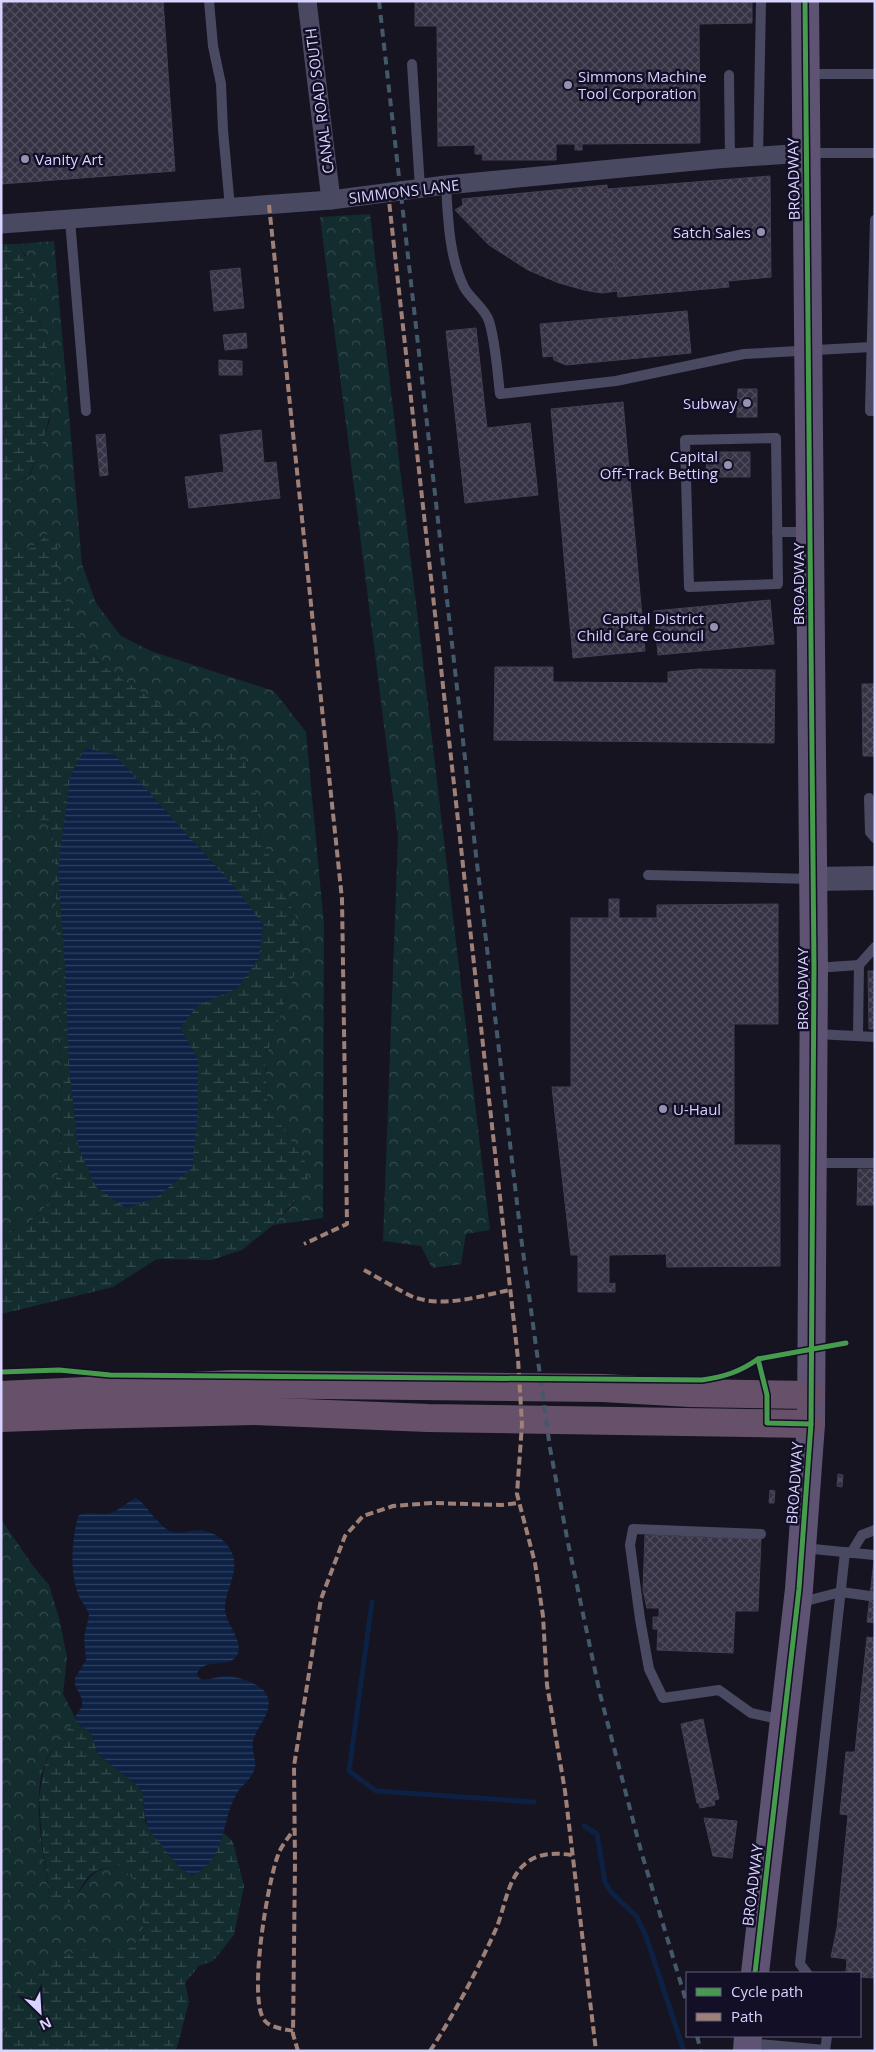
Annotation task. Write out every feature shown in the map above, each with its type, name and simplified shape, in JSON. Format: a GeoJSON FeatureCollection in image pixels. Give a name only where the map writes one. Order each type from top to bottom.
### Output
{"type":"FeatureCollection","features":[{"type":"Feature","properties":{"kind":"highway"},"geometry":{"type":"LineString","coordinates":[[1,1395],[233,1384],[603,1388],[690,1393],[811,1395]]}},
{"type":"Feature","properties":{"kind":"highway"},"geometry":{"type":"LineString","coordinates":[[1,1418],[83,1414],[254,1411],[456,1418],[811,1424]]}},
{"type":"Feature","properties":{"kind":"main road","name":"BROADWAY"},"geometry":{"type":"LineString","coordinates":[[755,1972],[797,1603],[811,1424],[814,968],[805,1]]}},
{"type":"Feature","properties":{"kind":"street","name":"CANAL ROAD SOUTH"},"geometry":{"type":"LineString","coordinates":[[307,1],[331,200]]}},
{"type":"Feature","properties":{"kind":"street","name":"SIMMONS LANE"},"geometry":{"type":"LineString","coordinates":[[1,224],[331,200],[446,185],[730,158],[805,153]]}},
{"type":"Feature","properties":{"kind":"street"},"geometry":{"type":"LineString","coordinates":[[813,879],[875,878]]}},
{"type":"Feature","properties":{"kind":"lane"},"geometry":{"type":"LineString","coordinates":[[210,1],[213,46],[221,84],[230,208]]}},
{"type":"Feature","properties":{"kind":"lane"},"geometry":{"type":"LineString","coordinates":[[758,156],[761,1]]}},
{"type":"Feature","properties":{"kind":"lane"},"geometry":{"type":"LineString","coordinates":[[412,64],[420,188]]}},
{"type":"Feature","properties":{"kind":"lane"},"geometry":{"type":"LineString","coordinates":[[805,74],[875,74]]}},
{"type":"Feature","properties":{"kind":"lane"},"geometry":{"type":"LineString","coordinates":[[729,75],[730,158]]}},
{"type":"Feature","properties":{"kind":"lane"},"geometry":{"type":"LineString","coordinates":[[805,153],[875,153]]}},
{"type":"Feature","properties":{"kind":"lane"},"geometry":{"type":"LineString","coordinates":[[446,185],[449,229],[455,257],[464,287],[488,320],[493,336],[500,394],[616,381],[744,354],[871,347]]}},
{"type":"Feature","properties":{"kind":"lane"},"geometry":{"type":"LineString","coordinates":[[70,220],[86,411]]}},
{"type":"Feature","properties":{"kind":"lane"},"geometry":{"type":"LineString","coordinates":[[875,220],[870,411],[875,411]]}},
{"type":"Feature","properties":{"kind":"lane"},"geometry":{"type":"LineString","coordinates":[[776,438],[777,532],[778,584],[689,587],[685,440],[776,438]]}},
{"type":"Feature","properties":{"kind":"lane"},"geometry":{"type":"LineString","coordinates":[[777,532],[811,532]]}},
{"type":"Feature","properties":{"kind":"lane"},"geometry":{"type":"LineString","coordinates":[[873,798],[870,832],[875,838]]}},
{"type":"Feature","properties":{"kind":"lane"},"geometry":{"type":"LineString","coordinates":[[648,875],[813,879]]}},
{"type":"Feature","properties":{"kind":"lane"},"geometry":{"type":"LineString","coordinates":[[814,968],[859,965],[875,948]]}},
{"type":"Feature","properties":{"kind":"lane"},"geometry":{"type":"LineString","coordinates":[[858,1036],[864,1015],[864,983],[859,965]]}},
{"type":"Feature","properties":{"kind":"lane"},"geometry":{"type":"LineString","coordinates":[[814,1034],[875,1037]]}},
{"type":"Feature","properties":{"kind":"lane"},"geometry":{"type":"LineString","coordinates":[[814,1164],[875,1163]]}},
{"type":"Feature","properties":{"kind":"lane"},"geometry":{"type":"LineString","coordinates":[[761,1534],[633,1529],[630,1545],[649,1669],[663,1698],[719,1690],[751,1713],[784,1720]]}},
{"type":"Feature","properties":{"kind":"lane"},"geometry":{"type":"LineString","coordinates":[[806,1972],[800,1964],[840,1592],[848,1552],[862,1535],[875,1530]]}},
{"type":"Feature","properties":{"kind":"lane"},"geometry":{"type":"LineString","coordinates":[[802,1548],[874,1555]]}},
{"type":"Feature","properties":{"kind":"lane"},"geometry":{"type":"LineString","coordinates":[[797,1603],[840,1592],[870,1596]]}},
{"type":"Feature","properties":{"kind":"lane"},"geometry":{"type":"LineString","coordinates":[[747,2043],[826,2051],[827,2037]]}},
{"type":"Feature","properties":{"kind":"green space"},"geometry":{"type":"Polygon","coordinates":[[[370,214],[490,1230],[466,1234],[461,1264],[432,1268],[421,1246],[383,1241],[398,837],[320,217],[370,214]]]}},
{"type":"Feature","properties":{"kind":"green space"},"geometry":{"type":"Polygon","coordinates":[[[54,241],[82,564],[96,603],[121,636],[151,651],[274,691],[306,732],[324,925],[323,1218],[273,1225],[295,1202],[305,1161],[267,1101],[265,1059],[303,950],[297,920],[259,832],[257,797],[157,704],[103,666],[82,639],[66,604],[58,570],[58,545],[48,534],[31,548],[16,553],[1,528],[1,487],[30,476],[50,420],[44,338],[39,318],[22,312],[1,316],[1,310],[19,306],[26,256],[18,244],[54,241]]]}},
{"type":"Feature","properties":{"kind":"green space"},"geometry":{"type":"Polygon","coordinates":[[[1,244],[18,244],[31,270],[36,298],[19,306],[1,310],[1,244]]]}},
{"type":"Feature","properties":{"kind":"green space"},"geometry":{"type":"Polygon","coordinates":[[[22,312],[39,318],[50,359],[53,389],[52,404],[45,434],[29,476],[1,487],[1,316],[22,312]]]}},
{"type":"Feature","properties":{"kind":"green space"},"geometry":{"type":"Polygon","coordinates":[[[1,528],[16,553],[31,548],[48,534],[58,545],[58,570],[67,604],[82,639],[103,666],[244,762],[257,797],[259,832],[297,920],[303,950],[265,1059],[267,1101],[305,1161],[309,1185],[273,1225],[242,1250],[211,1260],[157,1259],[113,1287],[1,1314],[1,1235],[29,1223],[47,1205],[59,1170],[62,1104],[54,843],[49,821],[20,817],[1,817],[1,528]]]}},
{"type":"Feature","properties":{"kind":"green space"},"geometry":{"type":"Polygon","coordinates":[[[1,817],[20,817],[49,821],[54,843],[62,1104],[59,1170],[47,1205],[29,1223],[1,1235],[1,817]]]}},
{"type":"Feature","properties":{"kind":"green space"},"geometry":{"type":"Polygon","coordinates":[[[1,1519],[33,1566],[49,1585],[59,1618],[67,1657],[63,1694],[76,1719],[47,1758],[41,1777],[39,1793],[40,1828],[49,1894],[79,1892],[96,1872],[106,1868],[121,1866],[141,1888],[144,1934],[132,1947],[124,1950],[82,1949],[13,1995],[1,2051],[1,1519]]]}},
{"type":"Feature","properties":{"kind":"green space"},"geometry":{"type":"Polygon","coordinates":[[[76,1719],[80,1725],[91,1733],[98,1754],[139,1787],[143,1795],[145,1821],[153,1835],[186,1873],[221,1840],[224,1833],[233,1842],[244,1886],[234,1935],[213,1961],[199,1966],[185,1983],[189,2002],[176,2051],[1,2051],[13,1995],[34,1973],[62,1957],[82,1949],[124,1950],[132,1947],[144,1934],[141,1888],[121,1866],[103,1868],[93,1873],[85,1881],[76,1896],[67,1904],[60,1906],[49,1894],[42,1842],[39,1798],[45,1763],[59,1740],[76,1719]]]}},
{"type":"Feature","properties":{"kind":"water"},"geometry":{"type":"Polygon","coordinates":[[[85,748],[114,754],[239,892],[263,925],[259,958],[238,988],[198,1005],[180,1028],[198,1059],[198,1114],[192,1168],[157,1197],[126,1208],[96,1187],[78,1146],[69,1066],[65,964],[58,870],[70,777],[85,748]]]}},
{"type":"Feature","properties":{"kind":"water"},"geometry":{"type":"Polygon","coordinates":[[[136,1498],[168,1530],[172,1532],[206,1531],[219,1537],[227,1545],[232,1553],[234,1569],[225,1610],[238,1643],[238,1653],[230,1661],[206,1665],[197,1673],[199,1678],[203,1679],[228,1676],[246,1680],[262,1689],[268,1698],[268,1711],[253,1741],[254,1771],[236,1795],[217,1851],[203,1869],[192,1876],[180,1868],[149,1830],[145,1816],[143,1795],[139,1787],[98,1754],[91,1733],[80,1725],[76,1719],[76,1715],[82,1707],[82,1699],[75,1685],[75,1678],[86,1660],[84,1637],[89,1615],[78,1594],[73,1575],[73,1545],[78,1516],[85,1513],[111,1513],[136,1498]]]}},
{"type":"Feature","properties":{"kind":"building"},"geometry":{"type":"Polygon","coordinates":[[[1,1],[163,1],[175,171],[1,184],[1,1]]]}},
{"type":"Feature","properties":{"kind":"building","name":"Simmons Machine Tool Corporation"},"geometry":{"type":"Polygon","coordinates":[[[415,1],[752,1],[752,23],[699,24],[700,143],[582,144],[582,150],[575,150],[575,144],[556,144],[556,160],[482,160],[483,154],[475,154],[475,145],[438,146],[437,26],[415,26],[415,1]]]}},
{"type":"Feature","properties":{"kind":"building"},"geometry":{"type":"Polygon","coordinates":[[[770,176],[771,277],[728,281],[729,287],[618,297],[607,189],[770,176]]]}},
{"type":"Feature","properties":{"kind":"building"},"geometry":{"type":"Polygon","coordinates":[[[607,185],[618,291],[601,293],[584,290],[559,283],[528,270],[489,245],[455,210],[463,205],[462,199],[607,185]]]}},
{"type":"Feature","properties":{"kind":"building"},"geometry":{"type":"Polygon","coordinates":[[[240,268],[244,308],[214,311],[210,271],[240,268]]]}},
{"type":"Feature","properties":{"kind":"building"},"geometry":{"type":"Polygon","coordinates":[[[687,311],[691,353],[566,365],[554,360],[553,356],[543,357],[540,324],[687,311]]]}},
{"type":"Feature","properties":{"kind":"building"},"geometry":{"type":"Polygon","coordinates":[[[476,328],[487,428],[530,423],[538,495],[465,503],[446,331],[476,328]]]}},
{"type":"Feature","properties":{"kind":"building"},"geometry":{"type":"Polygon","coordinates":[[[246,333],[247,348],[225,350],[223,335],[246,333]]]}},
{"type":"Feature","properties":{"kind":"building"},"geometry":{"type":"Polygon","coordinates":[[[219,360],[242,361],[242,375],[219,375],[219,360]]]}},
{"type":"Feature","properties":{"kind":"building","name":"Subway"},"geometry":{"type":"Polygon","coordinates":[[[738,389],[757,389],[757,417],[737,417],[738,389]]]}},
{"type":"Feature","properties":{"kind":"building"},"geometry":{"type":"Polygon","coordinates":[[[623,402],[645,651],[573,658],[551,409],[623,402]]]}},
{"type":"Feature","properties":{"kind":"building"},"geometry":{"type":"Polygon","coordinates":[[[261,430],[264,463],[276,462],[280,498],[189,508],[185,477],[224,472],[220,435],[261,430]]]}},
{"type":"Feature","properties":{"kind":"building"},"geometry":{"type":"Polygon","coordinates":[[[105,434],[108,475],[100,476],[96,435],[105,434]]]}},
{"type":"Feature","properties":{"kind":"building","name":"Capital Off-Track Betting"},"geometry":{"type":"Polygon","coordinates":[[[707,452],[750,452],[750,477],[706,477],[707,452]]]}},
{"type":"Feature","properties":{"kind":"building","name":"Capital District Child Care Council"},"geometry":{"type":"Polygon","coordinates":[[[770,600],[774,644],[658,655],[654,611],[770,600]]]}},
{"type":"Feature","properties":{"kind":"building"},"geometry":{"type":"Polygon","coordinates":[[[495,667],[553,667],[553,682],[668,683],[668,672],[698,669],[775,670],[774,743],[494,740],[495,667]]]}},
{"type":"Feature","properties":{"kind":"building"},"geometry":{"type":"Polygon","coordinates":[[[862,684],[875,684],[875,756],[863,756],[862,684]]]}},
{"type":"Feature","properties":{"kind":"building"},"geometry":{"type":"Polygon","coordinates":[[[609,899],[619,899],[619,918],[657,918],[657,905],[778,904],[778,1024],[734,1024],[734,1145],[780,1145],[780,1266],[667,1267],[666,1254],[609,1255],[609,1284],[615,1283],[615,1292],[578,1292],[578,1255],[571,1255],[552,1087],[571,1087],[571,918],[609,918],[609,899]]]}},
{"type":"Feature","properties":{"kind":"building"},"geometry":{"type":"Polygon","coordinates":[[[868,971],[875,971],[875,1029],[869,1029],[868,971]]]}},
{"type":"Feature","properties":{"kind":"building"},"geometry":{"type":"Polygon","coordinates":[[[858,1169],[875,1169],[875,1205],[857,1205],[858,1169]]]}},
{"type":"Feature","properties":{"kind":"building"},"geometry":{"type":"Polygon","coordinates":[[[838,1474],[843,1475],[842,1487],[837,1486],[838,1474]]]}},
{"type":"Feature","properties":{"kind":"building"},"geometry":{"type":"Polygon","coordinates":[[[770,1490],[775,1491],[774,1503],[769,1503],[770,1490]]]}},
{"type":"Feature","properties":{"kind":"building"},"geometry":{"type":"Polygon","coordinates":[[[645,1535],[761,1539],[758,1611],[735,1611],[733,1653],[657,1650],[658,1629],[653,1629],[653,1617],[659,1617],[659,1608],[647,1608],[643,1590],[645,1535]]]}},
{"type":"Feature","properties":{"kind":"building"},"geometry":{"type":"Polygon","coordinates":[[[875,1551],[875,1623],[867,1622],[875,1551]]]}},
{"type":"Feature","properties":{"kind":"building"},"geometry":{"type":"Polygon","coordinates":[[[867,1637],[875,1638],[875,1932],[837,1928],[848,1815],[840,1814],[846,1752],[855,1752],[867,1637]]]}},
{"type":"Feature","properties":{"kind":"building"},"geometry":{"type":"Polygon","coordinates":[[[703,1719],[719,1799],[714,1800],[715,1805],[700,1808],[699,1803],[697,1803],[681,1724],[703,1719]]]}},
{"type":"Feature","properties":{"kind":"building"},"geometry":{"type":"Polygon","coordinates":[[[704,1818],[737,1821],[732,1858],[713,1856],[704,1818]]]}},
{"type":"Feature","properties":{"kind":"building"},"geometry":{"type":"Polygon","coordinates":[[[837,1928],[875,1932],[875,1978],[861,1977],[861,1972],[846,1972],[847,1959],[831,1957],[837,1928]]]}},
{"type":"Feature","properties":{"kind":"waterway"},"geometry":{"type":"LineString","coordinates":[[372,1602],[349,1771],[376,1791],[534,1802]]}},
{"type":"Feature","properties":{"kind":"waterway"},"geometry":{"type":"LineString","coordinates":[[584,1826],[597,1834],[605,1882],[611,1892],[637,1917],[647,1939],[684,2051]]}},
{"type":"Feature","properties":{"kind":"railway"},"geometry":{"type":"LineString","coordinates":[[379,1],[521,1237],[550,1448],[600,1694],[641,1851],[686,2001]]}},
{"type":"Feature","properties":{"kind":"railway"},"geometry":{"type":"LineString","coordinates":[[697,2037],[701,2051]]}},
{"type":"Feature","properties":{"kind":"marked path"},"geometry":{"type":"LineString","coordinates":[[388,192],[518,1359],[522,1424],[517,1494],[535,1563],[543,1616],[547,1685],[565,1791],[596,2051]]}},
{"type":"Feature","properties":{"kind":"marked path"},"geometry":{"type":"LineString","coordinates":[[269,205],[342,899],[347,1224],[304,1244]]}},
{"type":"Feature","properties":{"kind":"marked path"},"geometry":{"type":"LineString","coordinates":[[364,1270],[411,1296],[423,1300],[460,1300],[510,1290]]}},
{"type":"Feature","properties":{"kind":"marked path"},"geometry":{"type":"LineString","coordinates":[[298,2051],[293,2034],[294,1766],[321,1599],[345,1536],[363,1516],[393,1506],[432,1503],[501,1505],[518,1503]]}},
{"type":"Feature","properties":{"kind":"marked path"},"geometry":{"type":"LineString","coordinates":[[293,2031],[274,2027],[265,2021],[260,2009],[258,1990],[261,1940],[269,1889],[279,1852],[294,1829]]}},
{"type":"Feature","properties":{"kind":"marked path"},"geometry":{"type":"LineString","coordinates":[[430,2051],[457,2007],[481,1960],[496,1929],[510,1886],[519,1870],[530,1860],[542,1855],[572,1855]]}},
{"type":"Feature","properties":{"kind":"cycle path"},"geometry":{"type":"LineString","coordinates":[[755,1972],[799,1589],[811,1424],[814,968],[805,1]]}},
{"type":"Feature","properties":{"kind":"cycle path"},"geometry":{"type":"LineString","coordinates":[[811,1424],[767,1423],[767,1395],[758,1359],[846,1343]]}},
{"type":"Feature","properties":{"kind":"cycle path"},"geometry":{"type":"LineString","coordinates":[[1,1372],[59,1370],[110,1375],[702,1380],[731,1373],[758,1359]]}},
{"type":"Feature","properties":{"kind":"place","name":"Simmons Machine Tool Corporation"},"geometry":{"type":"Point","coordinates":[568,85]}},
{"type":"Feature","properties":{"kind":"place","name":"Vanity Art"},"geometry":{"type":"Point","coordinates":[25,159]}},
{"type":"Feature","properties":{"kind":"place","name":"Satch Sales"},"geometry":{"type":"Point","coordinates":[761,232]}},
{"type":"Feature","properties":{"kind":"place","name":"Subway"},"geometry":{"type":"Point","coordinates":[747,403]}},
{"type":"Feature","properties":{"kind":"place","name":"Capital Off-Track Betting"},"geometry":{"type":"Point","coordinates":[728,465]}},
{"type":"Feature","properties":{"kind":"place","name":"Capital District Child Care Council"},"geometry":{"type":"Point","coordinates":[714,627]}},
{"type":"Feature","properties":{"kind":"place","name":"U-Haul"},"geometry":{"type":"Point","coordinates":[663,1109]}}]}
